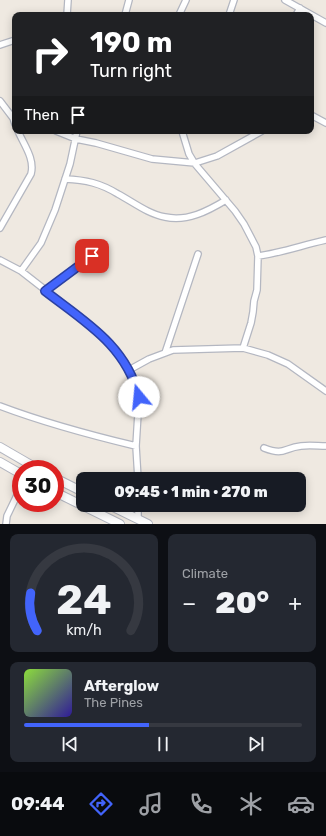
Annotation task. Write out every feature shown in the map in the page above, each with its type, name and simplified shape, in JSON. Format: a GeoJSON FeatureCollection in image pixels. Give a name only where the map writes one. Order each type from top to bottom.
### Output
{"type":"FeatureCollection","features":[{"type":"Feature","properties":{"kind":"main road"},"geometry":{"type":"LineString","coordinates":[[0,447],[22,460]]}},
{"type":"Feature","properties":{"kind":"main road"},"geometry":{"type":"LineString","coordinates":[[0,462],[12,469]]}},
{"type":"Feature","properties":{"kind":"main road"},"geometry":{"type":"LineString","coordinates":[[64,482],[76,488]]}},
{"type":"Feature","properties":{"kind":"main road"},"geometry":{"type":"LineString","coordinates":[[64,496],[120,524]]}},
{"type":"Feature","properties":{"kind":"main road"},"geometry":{"type":"LineString","coordinates":[[124,512],[148,524]]}},
{"type":"Feature","properties":{"kind":"street"},"geometry":{"type":"LineString","coordinates":[[67,12],[68,0]]}},
{"type":"Feature","properties":{"kind":"street"},"geometry":{"type":"LineString","coordinates":[[126,12],[129,0]]}},
{"type":"Feature","properties":{"kind":"street"},"geometry":{"type":"LineString","coordinates":[[180,12],[186,0]]}},
{"type":"Feature","properties":{"kind":"street"},"geometry":{"type":"LineString","coordinates":[[230,12],[234,0]]}},
{"type":"Feature","properties":{"kind":"street"},"geometry":{"type":"LineString","coordinates":[[285,0],[307,12]]}},
{"type":"Feature","properties":{"kind":"street"},"geometry":{"type":"LineString","coordinates":[[298,12],[300,8]]}},
{"type":"Feature","properties":{"kind":"street"},"geometry":{"type":"LineString","coordinates":[[314,16],[326,23]]}},
{"type":"Feature","properties":{"kind":"street"},"geometry":{"type":"LineString","coordinates":[[0,45],[12,41]]}},
{"type":"Feature","properties":{"kind":"street"},"geometry":{"type":"LineString","coordinates":[[0,101],[12,117]]}},
{"type":"Feature","properties":{"kind":"street"},"geometry":{"type":"LineString","coordinates":[[314,117],[326,123]]}},
{"type":"Feature","properties":{"kind":"street"},"geometry":{"type":"LineString","coordinates":[[0,228],[31,174],[33,167],[32,160],[19,134]]}},
{"type":"Feature","properties":{"kind":"street"},"geometry":{"type":"LineString","coordinates":[[64,134],[76,139],[96,143],[152,159],[195,163],[217,156],[257,134]]}},
{"type":"Feature","properties":{"kind":"street"},"geometry":{"type":"LineString","coordinates":[[21,272],[41,243],[66,179],[77,134]]}},
{"type":"Feature","properties":{"kind":"street"},"geometry":{"type":"LineString","coordinates":[[183,134],[189,154],[210,183],[226,200],[244,224],[256,247],[258,256],[257,290],[251,323],[242,348]]}},
{"type":"Feature","properties":{"kind":"street"},"geometry":{"type":"LineString","coordinates":[[66,179],[83,180],[96,183],[148,211],[165,218],[183,218],[199,214],[210,210],[226,200]]}},
{"type":"Feature","properties":{"kind":"street"},"geometry":{"type":"LineString","coordinates":[[258,256],[272,254],[326,240]]}},
{"type":"Feature","properties":{"kind":"street"},"geometry":{"type":"LineString","coordinates":[[165,353],[198,254]]}},
{"type":"Feature","properties":{"kind":"street"},"geometry":{"type":"LineString","coordinates":[[45,291],[92,256]]}},
{"type":"Feature","properties":{"kind":"street"},"geometry":{"type":"LineString","coordinates":[[0,260],[21,272],[104,337],[129,370],[135,382],[139,397],[136,446],[138,472]]}},
{"type":"Feature","properties":{"kind":"street"},"geometry":{"type":"LineString","coordinates":[[129,370],[173,350],[242,348],[262,353],[288,364],[326,391]]}},
{"type":"Feature","properties":{"kind":"street"},"geometry":{"type":"LineString","coordinates":[[0,406],[28,417],[92,436],[136,446]]}},
{"type":"Feature","properties":{"kind":"street"},"geometry":{"type":"LineString","coordinates":[[264,448],[273,452],[281,452],[300,446],[326,446]]}},
{"type":"Feature","properties":{"kind":"street"},"geometry":{"type":"LineString","coordinates":[[6,524],[7,516],[12,506]]}},
{"type":"Feature","properties":{"kind":"street"},"geometry":{"type":"LineString","coordinates":[[138,512],[138,519]]}},
{"type":"Feature","properties":{"kind":"route"},"geometry":{"type":"LineString","coordinates":[[92,256],[45,291],[104,337],[124,361],[135,382],[139,397]]}}]}
